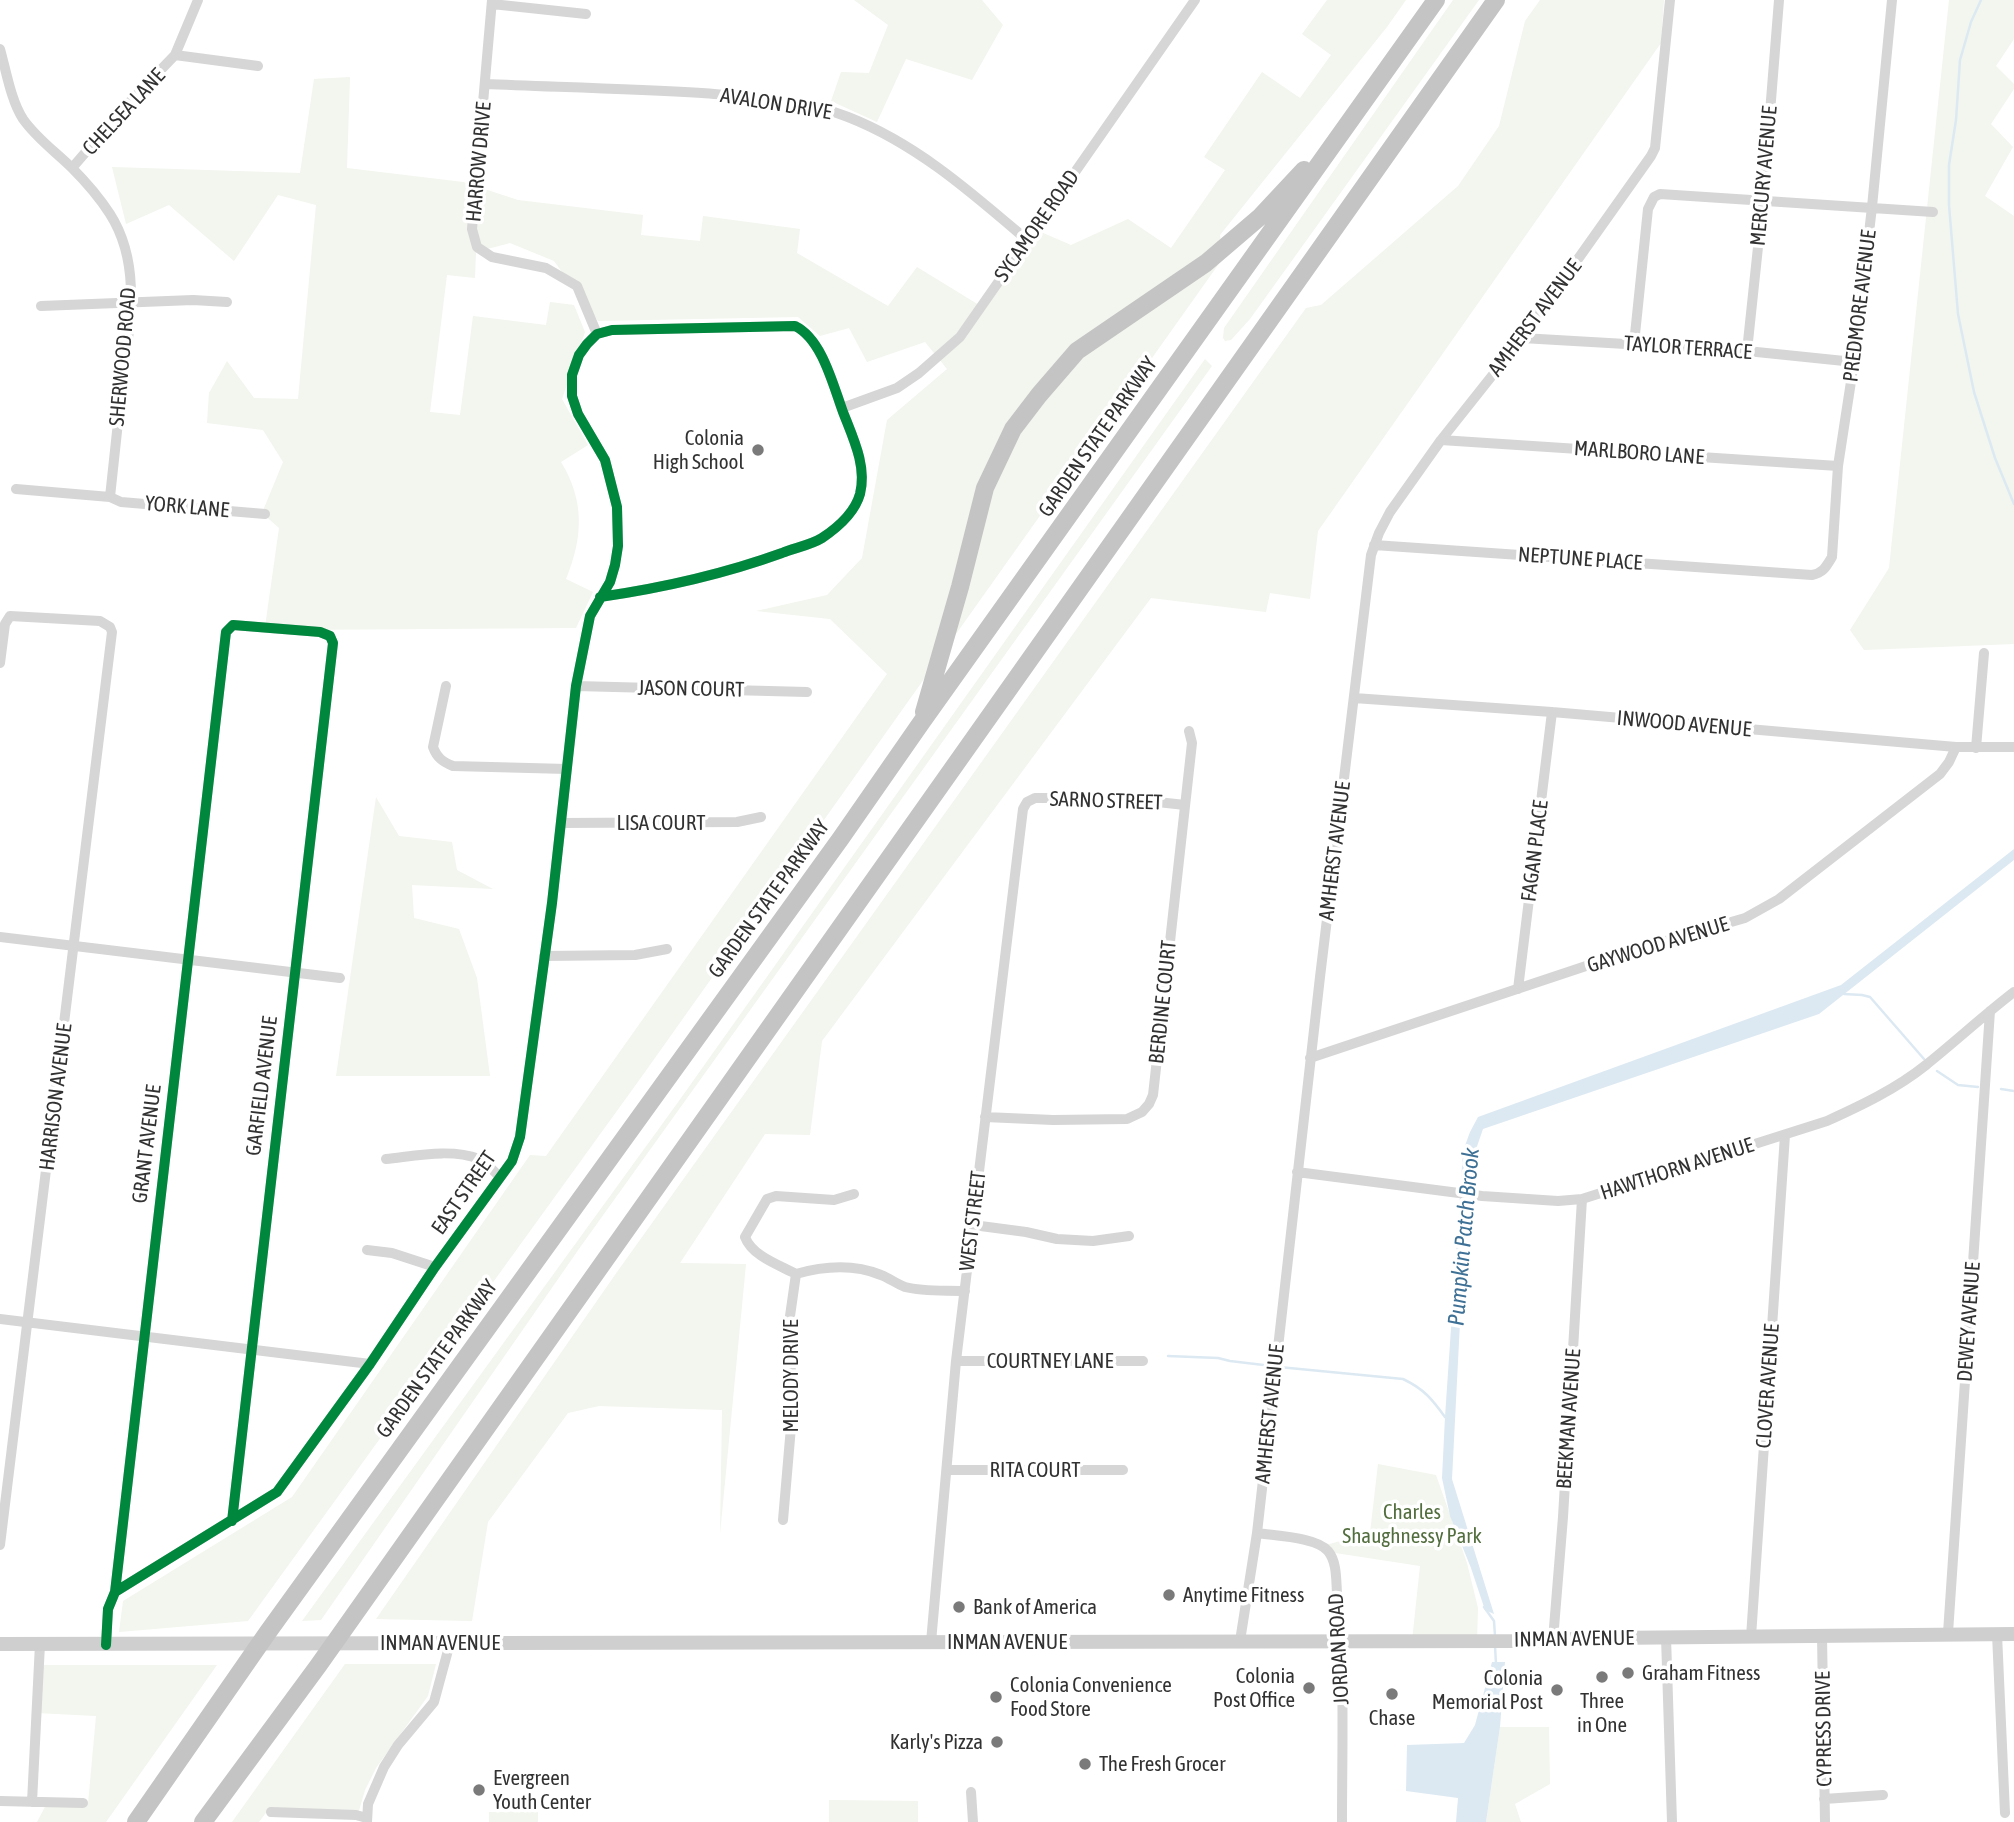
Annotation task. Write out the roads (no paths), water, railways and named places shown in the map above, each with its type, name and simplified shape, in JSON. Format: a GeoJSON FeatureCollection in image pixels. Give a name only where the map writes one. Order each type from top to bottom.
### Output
{"type":"FeatureCollection","features":[{"type":"Feature","properties":{"kind":"highway","name":"GARDEN STATE PARKWAY"},"geometry":{"type":"LineString","coordinates":[[136,1822],[268,1632],[834,848],[1436,0]]}},
{"type":"Feature","properties":{"kind":"highway"},"geometry":{"type":"LineString","coordinates":[[203,1822],[318,1666],[1496,0]]}},
{"type":"Feature","properties":{"kind":"highway"},"geometry":{"type":"LineString","coordinates":[[921,723],[985,488],[1013,429],[1038,395],[1077,352],[1206,263],[1261,216],[1350,122]]}},
{"type":"Feature","properties":{"kind":"main road","name":"INMAN AVENUE"},"geometry":{"type":"LineString","coordinates":[[0,1644],[1342,1642],[2014,1634]]}},
{"type":"Feature","properties":{"kind":"street"},"geometry":{"type":"LineString","coordinates":[[176,55],[198,0]]}},
{"type":"Feature","properties":{"kind":"street","name":"SYCAMORE ROAD"},"geometry":{"type":"LineString","coordinates":[[842,408],[897,388],[919,373],[960,337],[1195,0]]}},
{"type":"Feature","properties":{"kind":"street","name":"AMHERST AVENUE"},"geometry":{"type":"LineString","coordinates":[[1240,1642],[1257,1533],[1310,1058],[1371,555],[1390,512],[1440,440],[1522,338],[1625,195],[1655,148],[1670,0]]}},
{"type":"Feature","properties":{"kind":"street","name":"MERCURY AVENUE"},"geometry":{"type":"LineString","coordinates":[[1747,351],[1763,200],[1779,0]]}},
{"type":"Feature","properties":{"kind":"street","name":"PREDMORE AVENUE"},"geometry":{"type":"LineString","coordinates":[[1786,573],[1819,573],[1826,568],[1832,557],[1838,466],[1854,362],[1872,207],[1892,0]]}},
{"type":"Feature","properties":{"kind":"street"},"geometry":{"type":"LineString","coordinates":[[492,2],[586,14]]}},
{"type":"Feature","properties":{"kind":"street","name":"HARROW DRIVE"},"geometry":{"type":"LineString","coordinates":[[492,2],[472,229],[477,247],[492,257],[546,268],[564,277],[576,286],[597,334]]}},
{"type":"Feature","properties":{"kind":"street","name":"SHERWOOD ROAD"},"geometry":{"type":"LineString","coordinates":[[0,49],[22,118],[93,191],[110,214],[128,254],[132,302],[110,496]]}},
{"type":"Feature","properties":{"kind":"street","name":"CHELSEA LANE"},"geometry":{"type":"LineString","coordinates":[[72,168],[123,109],[176,55],[258,66]]}},
{"type":"Feature","properties":{"kind":"street","name":"AVALON DRIVE"},"geometry":{"type":"LineString","coordinates":[[485,84],[667,91],[770,99],[816,107],[848,117],[923,157],[973,194],[1027,240]]}},
{"type":"Feature","properties":{"kind":"street"},"geometry":{"type":"LineString","coordinates":[[1634,344],[1648,209],[1654,197],[1668,193],[1933,212]]}},
{"type":"Feature","properties":{"kind":"street"},"geometry":{"type":"LineString","coordinates":[[41,306],[193,300],[228,302]]}},
{"type":"Feature","properties":{"kind":"street"},"geometry":{"type":"LineString","coordinates":[[597,334],[612,330],[795,326],[817,345],[842,408],[862,471],[859,496],[849,514],[820,540],[749,565],[641,591],[600,597]]}},
{"type":"Feature","properties":{"kind":"street","name":"EAST STREET"},"geometry":{"type":"LineString","coordinates":[[115,1592],[276,1493],[512,1161],[520,1138],[576,686],[590,616],[610,582],[618,546],[617,507],[605,460],[578,414],[572,396],[572,375],[579,355],[597,334]]}},
{"type":"Feature","properties":{"kind":"street","name":"TAYLOR TERRACE"},"geometry":{"type":"LineString","coordinates":[[1522,338],[1747,351],[1854,362]]}},
{"type":"Feature","properties":{"kind":"street","name":"MARLBORO LANE"},"geometry":{"type":"LineString","coordinates":[[1440,440],[1838,466]]}},
{"type":"Feature","properties":{"kind":"street","name":"YORK LANE"},"geometry":{"type":"LineString","coordinates":[[16,489],[110,496],[121,502],[265,514]]}},
{"type":"Feature","properties":{"kind":"street","name":"NEPTUNE PLACE"},"geometry":{"type":"LineString","coordinates":[[1374,545],[1786,573]]}},
{"type":"Feature","properties":{"kind":"street","name":"HARRISON AVENUE"},"geometry":{"type":"LineString","coordinates":[[0,663],[6,619],[16,615],[100,621],[110,627],[112,632],[0,1545]]}},
{"type":"Feature","properties":{"kind":"street","name":"GARFIELD AVENUE"},"geometry":{"type":"LineString","coordinates":[[225,647],[226,632],[233,625],[320,632],[332,639],[232,1521]]}},
{"type":"Feature","properties":{"kind":"street","name":"GRANT AVENUE"},"geometry":{"type":"LineString","coordinates":[[106,1644],[108,1609],[115,1592],[225,647]]}},
{"type":"Feature","properties":{"kind":"street"},"geometry":{"type":"LineString","coordinates":[[1976,748],[1983,653]]}},
{"type":"Feature","properties":{"kind":"street"},"geometry":{"type":"LineString","coordinates":[[446,686],[433,747],[436,756],[453,766],[567,769]]}},
{"type":"Feature","properties":{"kind":"street","name":"JASON COURT"},"geometry":{"type":"LineString","coordinates":[[576,686],[807,692]]}},
{"type":"Feature","properties":{"kind":"street","name":"INWOOD AVENUE"},"geometry":{"type":"LineString","coordinates":[[1354,698],[1552,712],[1956,747],[2014,747]]}},
{"type":"Feature","properties":{"kind":"street","name":"FAGAN PLACE"},"geometry":{"type":"LineString","coordinates":[[1518,989],[1552,712]]}},
{"type":"Feature","properties":{"kind":"street","name":"BERDINE COURT"},"geometry":{"type":"LineString","coordinates":[[985,1117],[1053,1120],[1127,1118],[1142,1112],[1149,1104],[1153,1095],[1192,743],[1189,731]]}},
{"type":"Feature","properties":{"kind":"street","name":"GAYWOOD AVENUE"},"geometry":{"type":"LineString","coordinates":[[1310,1058],[1760,911],[1940,774],[1956,747]]}},
{"type":"Feature","properties":{"kind":"street","name":"SARNO STREET"},"geometry":{"type":"LineString","coordinates":[[1027,802],[1035,799],[1101,799],[1185,805]]}},
{"type":"Feature","properties":{"kind":"street","name":"WEST STREET"},"geometry":{"type":"LineString","coordinates":[[931,1642],[956,1362],[1021,818],[1027,802]]}},
{"type":"Feature","properties":{"kind":"street","name":"LISA COURT"},"geometry":{"type":"LineString","coordinates":[[561,823],[737,822],[761,817]]}},
{"type":"Feature","properties":{"kind":"street"},"geometry":{"type":"LineString","coordinates":[[0,937],[340,978]]}},
{"type":"Feature","properties":{"kind":"street"},"geometry":{"type":"LineString","coordinates":[[544,956],[635,955],[667,949]]}},
{"type":"Feature","properties":{"kind":"street","name":"HAWTHORN AVENUE"},"geometry":{"type":"LineString","coordinates":[[1297,1172],[1482,1196],[1559,1201],[1582,1199],[1827,1121],[1863,1105],[1925,1066],[2014,992]]}},
{"type":"Feature","properties":{"kind":"street","name":"DEWEY AVENUE"},"geometry":{"type":"LineString","coordinates":[[1948,1633],[1990,1011]]}},
{"type":"Feature","properties":{"kind":"street","name":"CLOVER AVENUE"},"geometry":{"type":"LineString","coordinates":[[1751,1637],[1785,1135]]}},
{"type":"Feature","properties":{"kind":"street"},"geometry":{"type":"LineString","coordinates":[[386,1159],[442,1153],[465,1156],[488,1165],[499,1177]]}},
{"type":"Feature","properties":{"kind":"street"},"geometry":{"type":"LineString","coordinates":[[853,1194],[834,1199],[776,1196],[766,1199],[745,1237],[748,1244],[755,1251],[796,1274],[817,1268],[849,1268],[883,1275],[902,1286],[965,1292]]}},
{"type":"Feature","properties":{"kind":"street","name":"BEEKMAN AVENUE"},"geometry":{"type":"LineString","coordinates":[[1553,1640],[1582,1199]]}},
{"type":"Feature","properties":{"kind":"street"},"geometry":{"type":"LineString","coordinates":[[973,1225],[1026,1231],[1057,1239],[1093,1241],[1129,1236]]}},
{"type":"Feature","properties":{"kind":"street"},"geometry":{"type":"LineString","coordinates":[[367,1250],[392,1253],[435,1267]]}},
{"type":"Feature","properties":{"kind":"street","name":"MELODY DRIVE"},"geometry":{"type":"LineString","coordinates":[[783,1520],[794,1392],[788,1330],[796,1274]]}},
{"type":"Feature","properties":{"kind":"street"},"geometry":{"type":"LineString","coordinates":[[0,1319],[370,1364]]}},
{"type":"Feature","properties":{"kind":"street","name":"COURTNEY LANE"},"geometry":{"type":"LineString","coordinates":[[956,1362],[1143,1361]]}},
{"type":"Feature","properties":{"kind":"street","name":"RITA COURT"},"geometry":{"type":"LineString","coordinates":[[947,1470],[1123,1470]]}},
{"type":"Feature","properties":{"kind":"street","name":"JORDAN ROAD"},"geometry":{"type":"LineString","coordinates":[[1257,1533],[1308,1541],[1322,1546],[1329,1552],[1334,1565],[1342,1642],[1342,1822]]}},
{"type":"Feature","properties":{"kind":"street"},"geometry":{"type":"LineString","coordinates":[[1997,1634],[2005,1813]]}},
{"type":"Feature","properties":{"kind":"street","name":"CYPRESS DRIVE"},"geometry":{"type":"LineString","coordinates":[[1822,1635],[1825,1822]]}},
{"type":"Feature","properties":{"kind":"street"},"geometry":{"type":"LineString","coordinates":[[1667,1637],[1672,1822]]}},
{"type":"Feature","properties":{"kind":"street"},"geometry":{"type":"LineString","coordinates":[[271,1812],[356,1815],[367,1820],[368,1804],[384,1767],[398,1745],[434,1702],[450,1643]]}},
{"type":"Feature","properties":{"kind":"street"},"geometry":{"type":"LineString","coordinates":[[32,1802],[40,1644]]}},
{"type":"Feature","properties":{"kind":"street"},"geometry":{"type":"LineString","coordinates":[[971,1792],[973,1822]]}},
{"type":"Feature","properties":{"kind":"street"},"geometry":{"type":"LineString","coordinates":[[1824,1799],[1883,1795]]}},
{"type":"Feature","properties":{"kind":"street"},"geometry":{"type":"LineString","coordinates":[[0,1801],[83,1803]]}},
{"type":"Feature","properties":{"kind":"water"},"geometry":{"type":"Polygon","coordinates":[[[2014,849],[2014,860],[1819,1014],[1483,1129],[1474,1155],[1464,1244],[1452,1479],[1494,1614],[1485,1610],[1450,1516],[1442,1478],[1463,1151],[1478,1117],[1841,985],[2014,849]]]}},
{"type":"Feature","properties":{"kind":"water"},"geometry":{"type":"Polygon","coordinates":[[[1492,1662],[1505,1662],[1500,1727],[1486,1822],[1456,1822],[1458,1798],[1406,1791],[1407,1745],[1464,1743],[1475,1725],[1492,1662]]]}},
{"type":"Feature","properties":{"kind":"waterway"},"geometry":{"type":"LineString","coordinates":[[1981,0],[1971,22],[1960,60],[1956,120],[1949,165],[1949,205],[1958,314],[1974,392],[1995,458],[2014,504]]}},
{"type":"Feature","properties":{"kind":"waterway"},"geometry":{"type":"LineString","coordinates":[[1844,994],[1870,997],[1924,1059]]}},
{"type":"Feature","properties":{"kind":"waterway"},"geometry":{"type":"LineString","coordinates":[[1937,1071],[1958,1085],[1978,1087]]}},
{"type":"Feature","properties":{"kind":"waterway"},"geometry":{"type":"LineString","coordinates":[[2001,1089],[2014,1091]]}},
{"type":"Feature","properties":{"kind":"waterway"},"geometry":{"type":"LineString","coordinates":[[1168,1356],[1218,1358],[1272,1366]]}},
{"type":"Feature","properties":{"kind":"waterway"},"geometry":{"type":"LineString","coordinates":[[1279,1367],[1403,1379],[1422,1391],[1448,1418]]}},
{"type":"Feature","properties":{"kind":"waterway","name":"Pumpkin Patch Brook"},"geometry":{"type":"LineString","coordinates":[[1484,1607],[1494,1621],[1495,1636]]}},
{"type":"Feature","properties":{"kind":"waterway","name":"Pumpkin Patch Brook"},"geometry":{"type":"LineString","coordinates":[[1495,1646],[1496,1664]]}},
{"type":"Feature","properties":{"kind":"place","name":"Colonia High School"},"geometry":{"type":"Point","coordinates":[758,450]}},
{"type":"Feature","properties":{"kind":"place","name":"Anytime Fitness"},"geometry":{"type":"Point","coordinates":[1169,1595]}},
{"type":"Feature","properties":{"kind":"place","name":"Bank of America"},"geometry":{"type":"Point","coordinates":[959,1607]}},
{"type":"Feature","properties":{"kind":"place","name":"Graham Fitness"},"geometry":{"type":"Point","coordinates":[1628,1673]}},
{"type":"Feature","properties":{"kind":"place","name":"Three in One"},"geometry":{"type":"Point","coordinates":[1602,1677]}},
{"type":"Feature","properties":{"kind":"place","name":"Colonia Post Office"},"geometry":{"type":"Point","coordinates":[1309,1688]}},
{"type":"Feature","properties":{"kind":"place","name":"Colonia Memorial Post"},"geometry":{"type":"Point","coordinates":[1557,1690]}},
{"type":"Feature","properties":{"kind":"place","name":"Chase"},"geometry":{"type":"Point","coordinates":[1392,1694]}},
{"type":"Feature","properties":{"kind":"place","name":"Colonia Convenience Food Store"},"geometry":{"type":"Point","coordinates":[996,1697]}},
{"type":"Feature","properties":{"kind":"place","name":"Karly's Pizza"},"geometry":{"type":"Point","coordinates":[997,1742]}},
{"type":"Feature","properties":{"kind":"place","name":"The Fresh Grocer"},"geometry":{"type":"Point","coordinates":[1085,1764]}},
{"type":"Feature","properties":{"kind":"place","name":"Evergreen Youth Center"},"geometry":{"type":"Point","coordinates":[479,1790]}},
{"type":"Feature","properties":{"kind":"park label","name":"Charles Shaughnessy Park"},"geometry":{"type":"Point","coordinates":[1412,1524]}}]}
